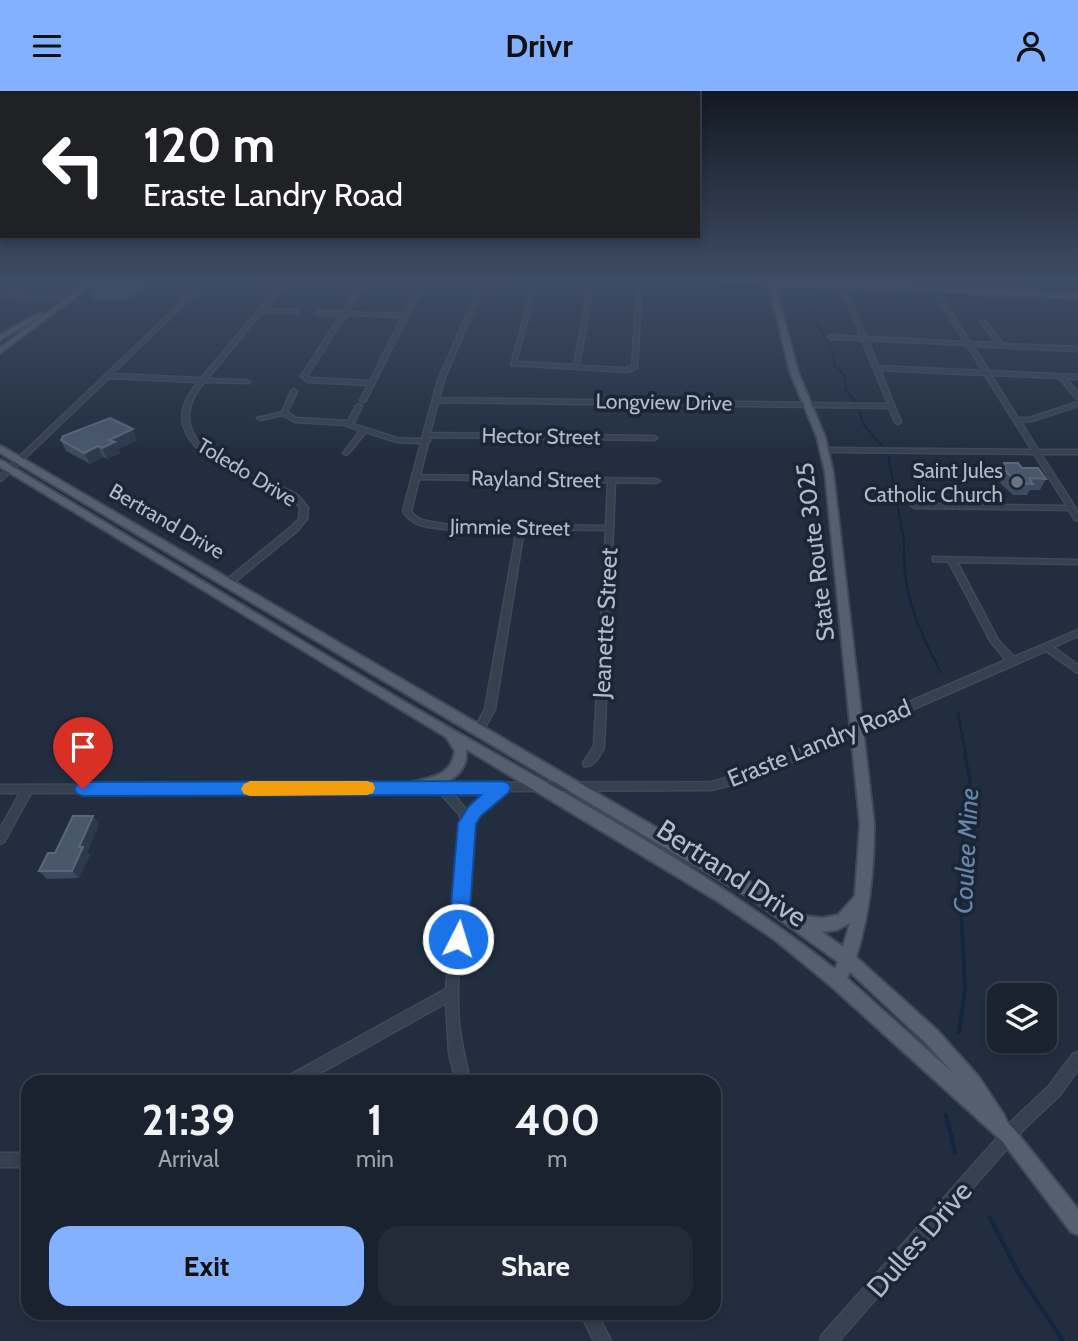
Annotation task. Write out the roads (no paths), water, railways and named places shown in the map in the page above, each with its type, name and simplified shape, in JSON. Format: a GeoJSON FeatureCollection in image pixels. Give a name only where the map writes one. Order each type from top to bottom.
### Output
{"type":"FeatureCollection","features":[{"type":"Feature","properties":{"kind":"main road","name":"State Route 3025"},"geometry":{"type":"LineString","coordinates":[[785,338],[790,359],[825,450],[832,491],[867,824],[864,896],[858,931],[838,982]]}},
{"type":"Feature","properties":{"kind":"main road"},"geometry":{"type":"LineString","coordinates":[[0,352],[4,346]]}},
{"type":"Feature","properties":{"kind":"main road","name":"Bertrand Drive"},"geometry":{"type":"LineString","coordinates":[[0,449],[10,464],[450,734],[543,787],[746,911],[838,982],[1008,1135],[1078,1225]]}},
{"type":"Feature","properties":{"kind":"main road","name":"Bertrand Drive"},"geometry":{"type":"LineString","coordinates":[[10,464],[228,583],[734,880],[848,960],[932,1037],[974,1083]]}},
{"type":"Feature","properties":{"kind":"main road"},"geometry":{"type":"LineString","coordinates":[[410,788],[450,776],[457,768],[461,751],[450,734]]}},
{"type":"Feature","properties":{"kind":"main road"},"geometry":{"type":"LineString","coordinates":[[793,919],[825,926],[840,923],[864,896]]}},
{"type":"Feature","properties":{"kind":"main road"},"geometry":{"type":"LineString","coordinates":[[974,1083],[1008,1135]]}},
{"type":"Feature","properties":{"kind":"street"},"geometry":{"type":"LineString","coordinates":[[0,479],[10,464],[146,338]]}},
{"type":"Feature","properties":{"kind":"street","name":"Toledo Drive"},"geometry":{"type":"LineString","coordinates":[[228,583],[294,529],[303,519],[304,508],[295,497],[209,455],[188,435],[183,420],[184,409],[202,380],[237,338]]}},
{"type":"Feature","properties":{"kind":"street"},"geometry":{"type":"LineString","coordinates":[[329,338],[304,378],[371,383]]}},
{"type":"Feature","properties":{"kind":"street"},"geometry":{"type":"LineString","coordinates":[[260,418],[284,413],[295,420],[351,423],[394,338]]}},
{"type":"Feature","properties":{"kind":"street"},"geometry":{"type":"LineString","coordinates":[[417,477],[441,380],[459,338]]}},
{"type":"Feature","properties":{"kind":"street"},"geometry":{"type":"LineString","coordinates":[[520,338],[513,364],[633,369],[637,338]]}},
{"type":"Feature","properties":{"kind":"street"},"geometry":{"type":"LineString","coordinates":[[576,368],[581,338]]}},
{"type":"Feature","properties":{"kind":"street"},"geometry":{"type":"LineString","coordinates":[[864,338],[898,422]]}},
{"type":"Feature","properties":{"kind":"street"},"geometry":{"type":"LineString","coordinates":[[870,338],[1078,349]]}},
{"type":"Feature","properties":{"kind":"street"},"geometry":{"type":"LineString","coordinates":[[966,338],[1078,519]]}},
{"type":"Feature","properties":{"kind":"street"},"geometry":{"type":"LineString","coordinates":[[996,338],[1002,346]]}},
{"type":"Feature","properties":{"kind":"street"},"geometry":{"type":"LineString","coordinates":[[876,368],[1078,377]]}},
{"type":"Feature","properties":{"kind":"street"},"geometry":{"type":"LineString","coordinates":[[107,376],[247,382]]}},
{"type":"Feature","properties":{"kind":"street"},"geometry":{"type":"LineString","coordinates":[[1061,376],[1078,397]]}},
{"type":"Feature","properties":{"kind":"street"},"geometry":{"type":"LineString","coordinates":[[284,413],[294,391]]}},
{"type":"Feature","properties":{"kind":"street","name":"Longview Drive"},"geometry":{"type":"LineString","coordinates":[[436,400],[891,405]]}},
{"type":"Feature","properties":{"kind":"street"},"geometry":{"type":"LineString","coordinates":[[1017,420],[1030,420],[1078,404]]}},
{"type":"Feature","properties":{"kind":"street","name":"Hector Street"},"geometry":{"type":"LineString","coordinates":[[351,423],[349,425],[396,440],[654,438]]}},
{"type":"Feature","properties":{"kind":"street"},"geometry":{"type":"LineString","coordinates":[[346,453],[364,430]]}},
{"type":"Feature","properties":{"kind":"street"},"geometry":{"type":"LineString","coordinates":[[825,450],[1078,452]]}},
{"type":"Feature","properties":{"kind":"street","name":"Rayland Street"},"geometry":{"type":"LineString","coordinates":[[417,477],[656,481]]}},
{"type":"Feature","properties":{"kind":"street","name":"Jimmie Street"},"geometry":{"type":"LineString","coordinates":[[417,477],[407,511],[411,519],[422,523],[444,526],[610,528]]}},
{"type":"Feature","properties":{"kind":"street","name":"Jeanette Street"},"geometry":{"type":"LineString","coordinates":[[588,763],[599,747],[612,480]]}},
{"type":"Feature","properties":{"kind":"street"},"geometry":{"type":"LineString","coordinates":[[915,506],[1072,508]]}},
{"type":"Feature","properties":{"kind":"street"},"geometry":{"type":"LineString","coordinates":[[480,730],[490,709],[522,527]]}},
{"type":"Feature","properties":{"kind":"street"},"geometry":{"type":"LineString","coordinates":[[936,559],[1078,562]]}},
{"type":"Feature","properties":{"kind":"street"},"geometry":{"type":"LineString","coordinates":[[952,560],[995,642],[1013,662]]}},
{"type":"Feature","properties":{"kind":"street"},"geometry":{"type":"LineString","coordinates":[[297,641],[311,633]]}},
{"type":"Feature","properties":{"kind":"street","name":"Eraste Landry Road"},"geometry":{"type":"LineString","coordinates":[[0,789],[685,787],[728,783],[857,730],[1078,633]]}},
{"type":"Feature","properties":{"kind":"street"},"geometry":{"type":"LineString","coordinates":[[1047,647],[1078,670]]}},
{"type":"Feature","properties":{"kind":"street"},"geometry":{"type":"LineString","coordinates":[[441,788],[463,812],[467,823],[453,992],[456,1061],[461,1075]]}},
{"type":"Feature","properties":{"kind":"street"},"geometry":{"type":"LineString","coordinates":[[467,823],[475,811],[502,788]]}},
{"type":"Feature","properties":{"kind":"street"},"geometry":{"type":"LineString","coordinates":[[0,839],[28,789]]}},
{"type":"Feature","properties":{"kind":"street"},"geometry":{"type":"LineString","coordinates":[[304,1075],[453,992]]}},
{"type":"Feature","properties":{"kind":"street","name":"Dulles Drive"},"geometry":{"type":"LineString","coordinates":[[828,1341],[872,1294],[1008,1135],[1054,1091],[1078,1059]]}},
{"type":"Feature","properties":{"kind":"street"},"geometry":{"type":"LineString","coordinates":[[0,1160],[21,1160]]}},
{"type":"Feature","properties":{"kind":"street"},"geometry":{"type":"LineString","coordinates":[[592,1320],[603,1341]]}},
{"type":"Feature","properties":{"kind":"waterway","name":"Coulee Mine"},"geometry":{"type":"LineString","coordinates":[[825,338],[832,350],[835,365],[845,377],[846,390],[856,402]]}},
{"type":"Feature","properties":{"kind":"waterway","name":"Coulee Mine"},"geometry":{"type":"LineString","coordinates":[[858,408],[864,425],[884,448]]}},
{"type":"Feature","properties":{"kind":"waterway","name":"Coulee Mine"},"geometry":{"type":"LineString","coordinates":[[888,455],[904,540],[904,555]]}},
{"type":"Feature","properties":{"kind":"waterway","name":"Coulee Mine"},"geometry":{"type":"LineString","coordinates":[[904,555],[910,602],[941,672]]}},
{"type":"Feature","properties":{"kind":"waterway","name":"Coulee Mine"},"geometry":{"type":"LineString","coordinates":[[958,712],[966,757]]}},
{"type":"Feature","properties":{"kind":"waterway","name":"Coulee Mine"},"geometry":{"type":"LineString","coordinates":[[962,1013],[965,987],[959,872],[970,781],[965,755]]}},
{"type":"Feature","properties":{"kind":"waterway","name":"Coulee Mine"},"geometry":{"type":"LineString","coordinates":[[959,1032],[962,1011]]}},
{"type":"Feature","properties":{"kind":"waterway","name":"Coulee Mine"},"geometry":{"type":"LineString","coordinates":[[946,1115],[955,1152]]}},
{"type":"Feature","properties":{"kind":"waterway","name":"Coulee Mine"},"geometry":{"type":"LineString","coordinates":[[990,1218],[1019,1274],[1063,1341]]}},
{"type":"Feature","properties":{"kind":"place","name":"Saint Jules Catholic Church"},"geometry":{"type":"Point","coordinates":[1017,482]}}]}
